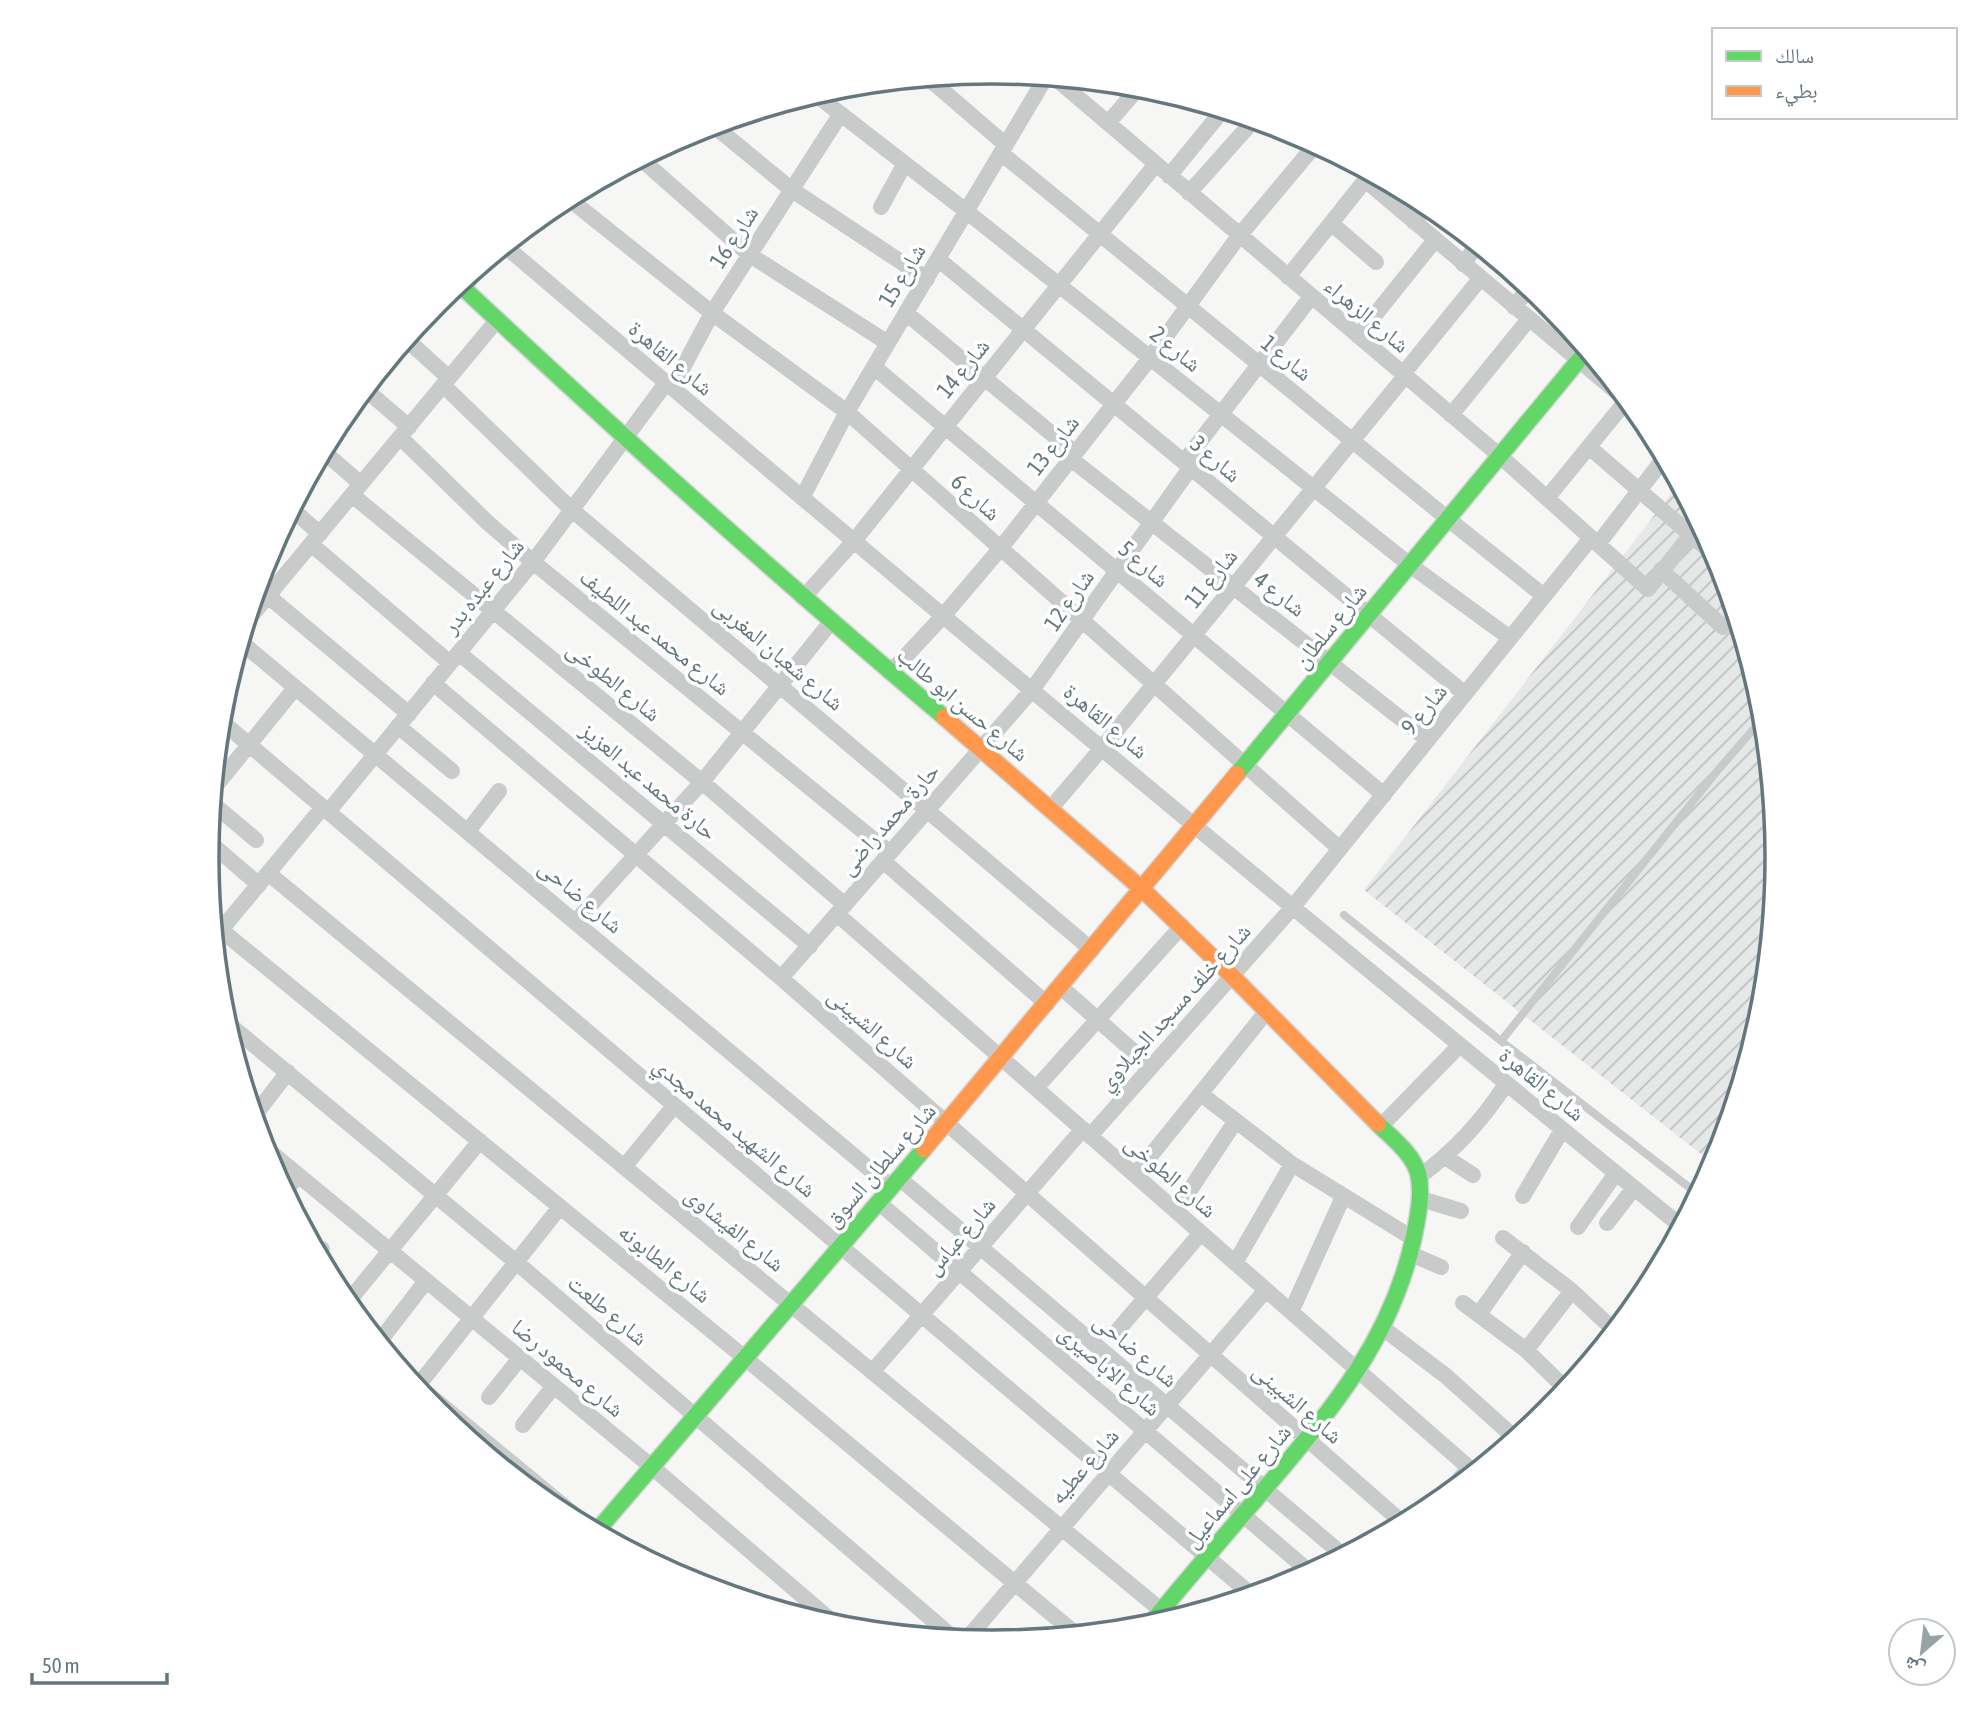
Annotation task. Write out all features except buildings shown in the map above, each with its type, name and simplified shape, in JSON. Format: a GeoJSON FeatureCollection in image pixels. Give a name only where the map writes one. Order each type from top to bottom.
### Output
{"type":"FeatureCollection","features":[{"type":"Feature","properties":{"kind":"street","name":"شارع 1"},"geometry":{"type":"LineString","coordinates":[[937,86],[1100,234],[1544,596]]}},
{"type":"Feature","properties":{"kind":"street","name":"شارع 15"},"geometry":{"type":"LineString","coordinates":[[802,498],[847,412],[1041,86]]}},
{"type":"Feature","properties":{"kind":"street","name":"شارع الزهراء"},"geometry":{"type":"LineString","coordinates":[[1067,88],[1500,456],[1648,589],[1661,570]]}},
{"type":"Feature","properties":{"kind":"street"},"geometry":{"type":"LineString","coordinates":[[1108,123],[1130,97]]}},
{"type":"Feature","properties":{"kind":"street","name":"شارع 2"},"geometry":{"type":"LineString","coordinates":[[825,103],[966,211],[1410,565],[1510,638]]}},
{"type":"Feature","properties":{"kind":"street","name":"شارع 16"},"geometry":{"type":"LineString","coordinates":[[669,385],[712,313],[840,115]]}},
{"type":"Feature","properties":{"kind":"street"},"geometry":{"type":"LineString","coordinates":[[1169,176],[1217,117]]}},
{"type":"Feature","properties":{"kind":"street"},"geometry":{"type":"LineString","coordinates":[[1189,193],[1247,127]]}},
{"type":"Feature","properties":{"kind":"street"},"geometry":{"type":"LineString","coordinates":[[723,133],[792,190],[927,279]]}},
{"type":"Feature","properties":{"kind":"street","name":"شارع 13"},"geometry":{"type":"LineString","coordinates":[[890,673],[1000,549],[1150,358],[1239,236],[1309,152]]}},
{"type":"Feature","properties":{"kind":"street","name":"شارع 14"},"geometry":{"type":"LineString","coordinates":[[803,598],[911,470],[1156,164]]}},
{"type":"Feature","properties":{"kind":"street"},"geometry":{"type":"LineString","coordinates":[[648,165],[750,255],[888,343]]}},
{"type":"Feature","properties":{"kind":"street"},"geometry":{"type":"LineString","coordinates":[[881,207],[904,165]]}},
{"type":"Feature","properties":{"kind":"street"},"geometry":{"type":"LineString","coordinates":[[1288,277],[1365,180]]}},
{"type":"Feature","properties":{"kind":"street"},"geometry":{"type":"LineString","coordinates":[[1380,189],[1480,279],[1529,319],[1577,352]]}},
{"type":"Feature","properties":{"kind":"street","name":"شارع 6"},"geometry":{"type":"LineString","coordinates":[[577,205],[712,313],[847,412],[1340,849]]}},
{"type":"Feature","properties":{"kind":"street"},"geometry":{"type":"LineString","coordinates":[[1415,222],[1421,213]]}},
{"type":"Feature","properties":{"kind":"street"},"geometry":{"type":"LineString","coordinates":[[1331,223],[1376,262]]}},
{"type":"Feature","properties":{"kind":"street"},"geometry":{"type":"LineString","coordinates":[[1358,336],[1435,240]]}},
{"type":"Feature","properties":{"kind":"street","name":"شارع القاهرة"},"geometry":{"type":"LineString","coordinates":[[512,252],[1292,908],[1675,1221]]}},
{"type":"Feature","properties":{"kind":"street"},"geometry":{"type":"LineString","coordinates":[[1463,264],[1472,252]]}},
{"type":"Feature","properties":{"kind":"street","name":"شارع 3"},"geometry":{"type":"LineString","coordinates":[[939,259],[1465,694]]}},
{"type":"Feature","properties":{"kind":"street","name":"شارع 11"},"geometry":{"type":"LineString","coordinates":[[1051,808],[1194,636],[1480,279]]}},
{"type":"Feature","properties":{"kind":"street","name":"شارع حسن ابو طالب"},"geometry":{"type":"LineString","coordinates":[[467,291],[625,439],[803,598],[1051,808],[1182,926],[1409,1155],[1420,1176]]}},
{"type":"Feature","properties":{"kind":"street"},"geometry":{"type":"LineString","coordinates":[[1514,307],[1523,296]]}},
{"type":"Feature","properties":{"kind":"street","name":"شارع 12"},"geometry":{"type":"LineString","coordinates":[[1032,690],[1152,522],[1221,415],[1311,297]]}},
{"type":"Feature","properties":{"kind":"street","name":"شارع 4"},"geometry":{"type":"LineString","coordinates":[[906,313],[1152,522],[1428,740]]}},
{"type":"Feature","properties":{"kind":"street"},"geometry":{"type":"LineString","coordinates":[[262,603],[498,319]]}},
{"type":"Feature","properties":{"kind":"street"},"geometry":{"type":"LineString","coordinates":[[1451,415],[1529,319]]}},
{"type":"Feature","properties":{"kind":"street","name":"شارع شعبان المغربى"},"geometry":{"type":"LineString","coordinates":[[412,346],[572,510],[1092,950]]}},
{"type":"Feature","properties":{"kind":"street","name":"شارع سلطان"},"geometry":{"type":"LineString","coordinates":[[1195,825],[1500,456],[1577,352]]}},
{"type":"Feature","properties":{"kind":"street","name":"شارع 5"},"geometry":{"type":"LineString","coordinates":[[874,367],[1384,795]]}},
{"type":"Feature","properties":{"kind":"street","name":"شارع عبده بدر"},"geometry":{"type":"LineString","coordinates":[[223,928],[375,754],[533,562],[669,385]]}},
{"type":"Feature","properties":{"kind":"street","name":"شارع محمد عبد اللطيف"},"geometry":{"type":"LineString","coordinates":[[372,396],[487,522],[743,733],[887,857],[1046,1004]]}},
{"type":"Feature","properties":{"kind":"street"},"geometry":{"type":"LineString","coordinates":[[1547,498],[1589,447],[1618,404]]}},
{"type":"Feature","properties":{"kind":"street"},"geometry":{"type":"LineString","coordinates":[[1589,447],[1639,491],[1691,526]]}},
{"type":"Feature","properties":{"kind":"street","name":"شارع الطوخى"},"geometry":{"type":"LineString","coordinates":[[330,459],[357,490],[493,610],[702,782],[1002,1058],[1468,1467]]}},
{"type":"Feature","properties":{"kind":"street","name":"شارع 9"},"geometry":{"type":"LineString","coordinates":[[1292,908],[1544,596],[1639,491],[1659,465]]}},
{"type":"Feature","properties":{"kind":"street","name":"حارة محمد عبد العزيز"},"geometry":{"type":"LineString","coordinates":[[298,517],[315,539],[454,658],[666,824],[810,946]]}},
{"type":"Feature","properties":{"kind":"street"},"geometry":{"type":"LineString","coordinates":[[1693,531],[1661,570],[1723,626]]}},
{"type":"Feature","properties":{"kind":"street"},"geometry":{"type":"LineString","coordinates":[[268,588],[452,771]]}},
{"type":"Feature","properties":{"kind":"street"},"geometry":{"type":"LineString","coordinates":[[576,921],[702,782],[831,622]]}},
{"type":"Feature","properties":{"kind":"street","name":"شارع ضاحى"},"geometry":{"type":"LineString","coordinates":[[248,648],[895,1183],[981,1247],[1337,1550]]}},
{"type":"Feature","properties":{"kind":"street","name":"شارع الشبينى"},"geometry":{"type":"LineString","coordinates":[[433,683],[781,978],[1028,1193],[1145,1300],[1396,1517]]}},
{"type":"Feature","properties":{"kind":"street"},"geometry":{"type":"LineString","coordinates":[[224,775],[295,688]]}},
{"type":"Feature","properties":{"kind":"street","name":"حارة محمد راضى"},"geometry":{"type":"LineString","coordinates":[[781,978],[1032,690]]}},
{"type":"Feature","properties":{"kind":"street","name":"شارع الشهيد محمد مجدي"},"geometry":{"type":"LineString","coordinates":[[231,729],[1244,1589]]}},
{"type":"Feature","properties":{"kind":"street"},"geometry":{"type":"LineString","coordinates":[[468,831],[499,791]]}},
{"type":"Feature","properties":{"kind":"street"},"geometry":{"type":"LineString","coordinates":[[221,810],[256,840]]}},
{"type":"Feature","properties":{"kind":"street","name":"شارع سلطان السوق"},"geometry":{"type":"LineString","coordinates":[[602,1524],[1002,1058],[1195,825]]}},
{"type":"Feature","properties":{"kind":"street","name":"شارع الفيشاوى"},"geometry":{"type":"LineString","coordinates":[[219,849],[264,879],[624,1167],[1164,1611]]}},
{"type":"Feature","properties":{"kind":"street","name":"شارع خلف مسجد الجبلاوي"},"geometry":{"type":"LineString","coordinates":[[1087,1133],[1151,1067],[1292,908]]}},
{"type":"Feature","properties":{"kind":"street"},"geometry":{"type":"LineString","coordinates":[[1036,1088],[1182,926]]}},
{"type":"Feature","properties":{"kind":"street","name":"شارع الطابونه"},"geometry":{"type":"LineString","coordinates":[[224,941],[480,1141],[1067,1627]]}},
{"type":"Feature","properties":{"kind":"street"},"geometry":{"type":"LineString","coordinates":[[1061,987],[1151,1067]]}},
{"type":"Feature","properties":{"kind":"street"},"geometry":{"type":"LineString","coordinates":[[1135,1175],[1267,1011]]}},
{"type":"Feature","properties":{"kind":"street","name":"شارع طلعت"},"geometry":{"type":"LineString","coordinates":[[239,1033],[516,1262],[943,1629]]}},
{"type":"Feature","properties":{"kind":"street"},"geometry":{"type":"LineString","coordinates":[[1381,1126],[1460,1046]]}},
{"type":"Feature","properties":{"kind":"street"},"geometry":{"type":"LineString","coordinates":[[261,1108],[288,1072]]}},
{"type":"Feature","properties":{"kind":"street"},"geometry":{"type":"LineString","coordinates":[[1420,1176],[1469,1135],[1506,1084]]}},
{"type":"Feature","properties":{"kind":"street"},"geometry":{"type":"LineString","coordinates":[[1201,1094],[1292,1164],[1441,1267]]}},
{"type":"Feature","properties":{"kind":"street"},"geometry":{"type":"LineString","coordinates":[[624,1167],[674,1106]]}},
{"type":"Feature","properties":{"kind":"street"},"geometry":{"type":"LineString","coordinates":[[1176,1211],[1235,1122]]}},
{"type":"Feature","properties":{"kind":"street"},"geometry":{"type":"LineString","coordinates":[[1522,1196],[1562,1130]]}},
{"type":"Feature","properties":{"kind":"street","name":"شارع عباس"},"geometry":{"type":"LineString","coordinates":[[872,1372],[1028,1193],[1087,1133]]}},
{"type":"Feature","properties":{"kind":"street"},"geometry":{"type":"LineString","coordinates":[[354,1294],[480,1141]]}},
{"type":"Feature","properties":{"kind":"street"},"geometry":{"type":"LineString","coordinates":[[1445,1157],[1473,1175]]}},
{"type":"Feature","properties":{"kind":"street","name":"شارع محمود رضا"},"geometry":{"type":"LineString","coordinates":[[281,1161],[652,1466],[821,1611]]}},
{"type":"Feature","properties":{"kind":"street"},"geometry":{"type":"LineString","coordinates":[[1235,1263],[1292,1164]]}},
{"type":"Feature","properties":{"kind":"street"},"geometry":{"type":"LineString","coordinates":[[1578,1227],[1616,1173]]}},
{"type":"Feature","properties":{"kind":"street"},"geometry":{"type":"LineString","coordinates":[[291,1184],[298,1175]]}},
{"type":"Feature","properties":{"kind":"street","name":"شارع على اسماعيل"},"geometry":{"type":"LineString","coordinates":[[1172,1610],[1207,1557],[1359,1372],[1384,1329],[1397,1300],[1413,1246],[1420,1199],[1420,1176]]}},
{"type":"Feature","properties":{"kind":"street"},"geometry":{"type":"LineString","coordinates":[[1607,1223],[1634,1188]]}},
{"type":"Feature","properties":{"kind":"street"},"geometry":{"type":"LineString","coordinates":[[1291,1311],[1343,1197]]}},
{"type":"Feature","properties":{"kind":"street"},"geometry":{"type":"LineString","coordinates":[[1420,1199],[1461,1211]]}},
{"type":"Feature","properties":{"kind":"street","name":"شارع الاباصيرى"},"geometry":{"type":"LineString","coordinates":[[878,1202],[1302,1566]]}},
{"type":"Feature","properties":{"kind":"street"},"geometry":{"type":"LineString","coordinates":[[419,1376],[471,1318],[560,1207]]}},
{"type":"Feature","properties":{"kind":"street"},"geometry":{"type":"LineString","coordinates":[[1118,1329],[1201,1233]]}},
{"type":"Feature","properties":{"kind":"street"},"geometry":{"type":"LineString","coordinates":[[1503,1238],[1572,1291],[1608,1325]]}},
{"type":"Feature","properties":{"kind":"street"},"geometry":{"type":"LineString","coordinates":[[1479,1314],[1523,1252]]}},
{"type":"Feature","properties":{"kind":"street"},"geometry":{"type":"LineString","coordinates":[[384,1335],[426,1280]]}},
{"type":"Feature","properties":{"kind":"street","name":"شارع عطيه"},"geometry":{"type":"LineString","coordinates":[[973,1630],[1266,1290]]}},
{"type":"Feature","properties":{"kind":"street"},"geometry":{"type":"LineString","coordinates":[[1526,1350],[1572,1291]]}},
{"type":"Feature","properties":{"kind":"street"},"geometry":{"type":"LineString","coordinates":[[1464,1303],[1526,1350],[1560,1383]]}},
{"type":"Feature","properties":{"kind":"street"},"geometry":{"type":"LineString","coordinates":[[1384,1329],[1446,1376],[1509,1433]]}},
{"type":"Feature","properties":{"kind":"street"},"geometry":{"type":"LineString","coordinates":[[489,1396],[520,1358]]}},
{"type":"Feature","properties":{"kind":"street"},"geometry":{"type":"LineString","coordinates":[[523,1424],[554,1386]]}},
{"type":"Feature","properties":{"kind":"lane"},"geometry":{"type":"LineString","coordinates":[[1502,1041],[1754,728]]}},
{"type":"Feature","properties":{"kind":"lane"},"geometry":{"type":"LineString","coordinates":[[1345,915],[1691,1189]]}},
{"type":"Feature","properties":{"kind":"shaded area"},"geometry":{"type":"Polygon","coordinates":[[[1673,491],[1707,561],[1740,657],[1759,757],[1764,807],[1764,908],[1751,1008],[1740,1058],[1705,1157],[1364,890],[1673,491]]]}},
{"type":"Feature","properties":{"kind":"traffic: fast"},"geometry":{"type":"LineString","coordinates":[[467,291],[698,504],[944,717]]}},
{"type":"Feature","properties":{"kind":"traffic: fast"},"geometry":{"type":"LineString","coordinates":[[1237,774],[1579,360]]}},
{"type":"Feature","properties":{"kind":"traffic: fast"},"geometry":{"type":"LineString","coordinates":[[1160,1612],[1331,1408],[1353,1377],[1389,1311],[1414,1236],[1420,1188],[1418,1173],[1411,1159],[1378,1124]]}},
{"type":"Feature","properties":{"kind":"traffic: fast"},"geometry":{"type":"LineString","coordinates":[[602,1525],[924,1149]]}},
{"type":"Feature","properties":{"kind":"traffic: slow"},"geometry":{"type":"LineString","coordinates":[[944,717],[1142,889],[1378,1124]]}},
{"type":"Feature","properties":{"kind":"traffic: slow"},"geometry":{"type":"LineString","coordinates":[[924,1149],[1237,774]]}}]}
